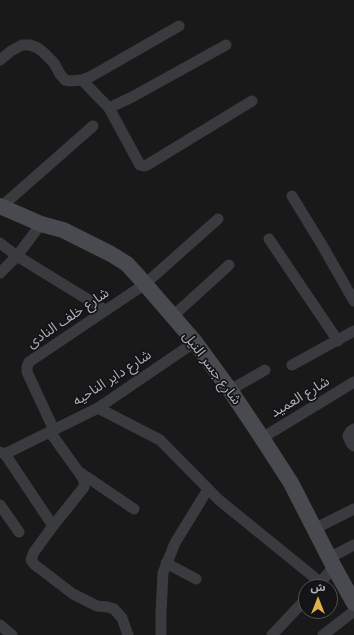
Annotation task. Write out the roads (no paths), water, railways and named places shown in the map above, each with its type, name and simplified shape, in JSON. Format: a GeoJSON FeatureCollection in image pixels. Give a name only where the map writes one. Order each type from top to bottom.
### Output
{"type":"FeatureCollection","features":[{"type":"Feature","properties":{"kind":"street"},"geometry":{"type":"LineString","coordinates":[[0,60],[11,51],[22,46],[30,45],[44,52],[54,63],[65,80],[82,80],[90,77],[179,26]]}},
{"type":"Feature","properties":{"kind":"street"},"geometry":{"type":"LineString","coordinates":[[108,108],[134,96],[226,45]]}},
{"type":"Feature","properties":{"kind":"street"},"geometry":{"type":"LineString","coordinates":[[82,80],[108,108],[140,165],[144,166],[252,101]]}},
{"type":"Feature","properties":{"kind":"street"},"geometry":{"type":"LineString","coordinates":[[1,206],[93,126]]}},
{"type":"Feature","properties":{"kind":"street"},"geometry":{"type":"LineString","coordinates":[[292,196],[354,301]]}},
{"type":"Feature","properties":{"kind":"street","name":"شارع جسر النيل"},"geometry":{"type":"LineString","coordinates":[[1,206],[41,224],[63,230],[111,254],[127,264],[145,284],[195,342],[230,390],[262,438],[291,483],[331,563],[354,603]]}},
{"type":"Feature","properties":{"kind":"street","name":"شارع خلف النادى"},"geometry":{"type":"LineString","coordinates":[[78,470],[52,431],[27,372],[29,362],[145,284],[218,219]]}},
{"type":"Feature","properties":{"kind":"street"},"geometry":{"type":"LineString","coordinates":[[0,273],[17,256],[41,224]]}},
{"type":"Feature","properties":{"kind":"street"},"geometry":{"type":"LineString","coordinates":[[269,239],[338,341]]}},
{"type":"Feature","properties":{"kind":"street"},"geometry":{"type":"LineString","coordinates":[[0,242],[17,256],[105,310]]}},
{"type":"Feature","properties":{"kind":"street"},"geometry":{"type":"LineString","coordinates":[[172,316],[229,265]]}},
{"type":"Feature","properties":{"kind":"street"},"geometry":{"type":"LineString","coordinates":[[292,365],[354,331]]}},
{"type":"Feature","properties":{"kind":"street","name":"شارع داير الناحيه"},"geometry":{"type":"LineString","coordinates":[[2,453],[52,431],[98,408],[195,342]]}},
{"type":"Feature","properties":{"kind":"street"},"geometry":{"type":"LineString","coordinates":[[230,390],[266,370]]}},
{"type":"Feature","properties":{"kind":"street","name":"شارع العميد"},"geometry":{"type":"LineString","coordinates":[[262,438],[354,382]]}},
{"type":"Feature","properties":{"kind":"street"},"geometry":{"type":"LineString","coordinates":[[98,408],[160,440],[219,500],[311,579]]}},
{"type":"Feature","properties":{"kind":"street"},"geometry":{"type":"LineString","coordinates":[[352,444],[348,436],[354,429]]}},
{"type":"Feature","properties":{"kind":"street"},"geometry":{"type":"LineString","coordinates":[[2,453],[53,526]]}},
{"type":"Feature","properties":{"kind":"street"},"geometry":{"type":"LineString","coordinates":[[78,470],[134,509]]}},
{"type":"Feature","properties":{"kind":"street"},"geometry":{"type":"LineString","coordinates":[[78,470],[84,480],[84,487],[34,552],[31,557],[32,562],[73,594],[97,606],[114,609],[122,618],[128,635]]}},
{"type":"Feature","properties":{"kind":"street"},"geometry":{"type":"LineString","coordinates":[[169,635],[160,635],[163,573],[175,543],[208,489]]}},
{"type":"Feature","properties":{"kind":"street"},"geometry":{"type":"LineString","coordinates":[[0,505],[19,532]]}},
{"type":"Feature","properties":{"kind":"street"},"geometry":{"type":"LineString","coordinates":[[314,529],[354,509]]}},
{"type":"Feature","properties":{"kind":"street"},"geometry":{"type":"LineString","coordinates":[[322,579],[331,563],[354,545]]}},
{"type":"Feature","properties":{"kind":"street"},"geometry":{"type":"LineString","coordinates":[[166,563],[196,579]]}},
{"type":"Feature","properties":{"kind":"street"},"geometry":{"type":"LineString","coordinates":[[272,635],[298,607]]}},
{"type":"Feature","properties":{"kind":"street"},"geometry":{"type":"LineString","coordinates":[[323,635],[354,611]]}},
{"type":"Feature","properties":{"kind":"street"},"geometry":{"type":"LineString","coordinates":[[0,625],[12,635]]}}]}
